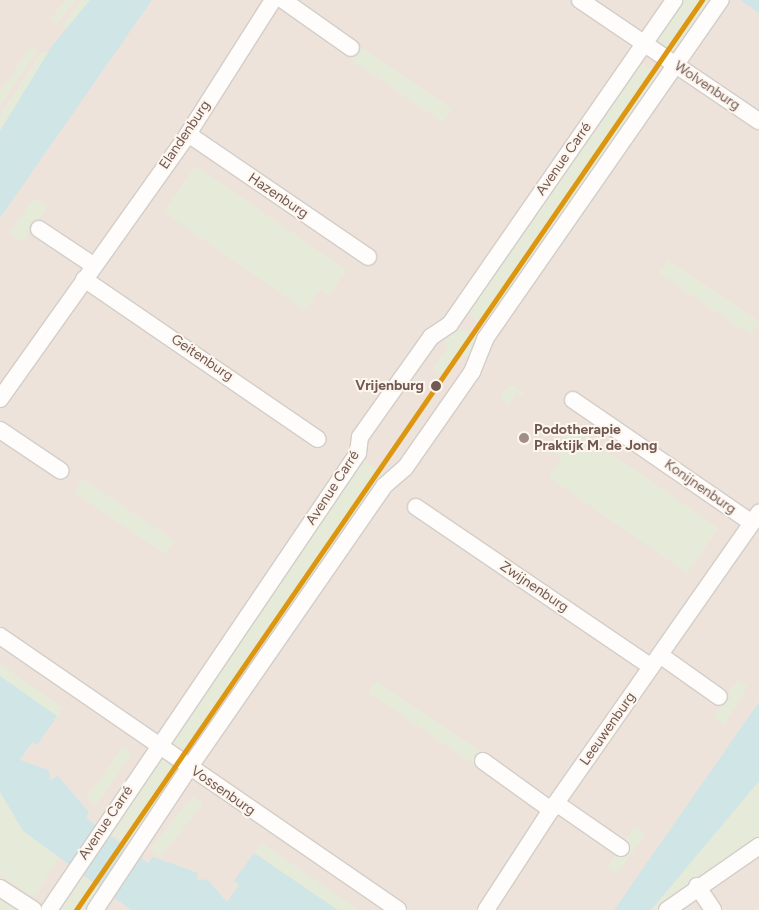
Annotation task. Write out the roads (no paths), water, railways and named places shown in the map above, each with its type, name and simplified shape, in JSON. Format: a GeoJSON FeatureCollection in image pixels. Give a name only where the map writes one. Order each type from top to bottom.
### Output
{"type":"FeatureCollection","features":[{"type":"Feature","properties":{"kind":"street","name":"Elandenburg"},"geometry":{"type":"LineString","coordinates":[[0,399],[88,272],[188,134],[273,0]]}},
{"type":"Feature","properties":{"kind":"street"},"geometry":{"type":"LineString","coordinates":[[283,0],[351,48]]}},
{"type":"Feature","properties":{"kind":"street","name":"Wolvenburg"},"geometry":{"type":"LineString","coordinates":[[580,0],[759,121]]}},
{"type":"Feature","properties":{"kind":"street","name":"Avenue Carré"},"geometry":{"type":"LineString","coordinates":[[49,910],[104,824],[358,453],[360,437],[431,337],[450,324],[674,0]]}},
{"type":"Feature","properties":{"kind":"street"},"geometry":{"type":"LineString","coordinates":[[95,910],[189,768],[384,486],[405,468],[472,372],[485,339],[721,0]]}},
{"type":"Feature","properties":{"kind":"street","name":"Hazenburg"},"geometry":{"type":"LineString","coordinates":[[188,134],[368,258]]}},
{"type":"Feature","properties":{"kind":"street"},"geometry":{"type":"LineString","coordinates":[[39,229],[88,272]]}},
{"type":"Feature","properties":{"kind":"street","name":"Geitenburg"},"geometry":{"type":"LineString","coordinates":[[88,272],[318,439]]}},
{"type":"Feature","properties":{"kind":"street","name":"Konijnenburg"},"geometry":{"type":"LineString","coordinates":[[573,400],[756,518]]}},
{"type":"Feature","properties":{"kind":"street"},"geometry":{"type":"LineString","coordinates":[[0,430],[61,471]]}},
{"type":"Feature","properties":{"kind":"street","name":"Zwijnenburg"},"geometry":{"type":"LineString","coordinates":[[416,507],[656,661]]}},
{"type":"Feature","properties":{"kind":"street","name":"Leeuwenburg"},"geometry":{"type":"LineString","coordinates":[[486,910],[554,806],[756,518]]}},
{"type":"Feature","properties":{"kind":"street","name":"Vossenburg"},"geometry":{"type":"LineString","coordinates":[[0,636],[189,768],[398,910]]}},
{"type":"Feature","properties":{"kind":"street"},"geometry":{"type":"LineString","coordinates":[[656,661],[719,697]]}},
{"type":"Feature","properties":{"kind":"street"},"geometry":{"type":"LineString","coordinates":[[483,760],[620,848]]}},
{"type":"Feature","properties":{"kind":"street"},"geometry":{"type":"LineString","coordinates":[[668,910],[697,886],[759,846]]}},
{"type":"Feature","properties":{"kind":"street"},"geometry":{"type":"LineString","coordinates":[[697,886],[713,910]]}},
{"type":"Feature","properties":{"kind":"street"},"geometry":{"type":"LineString","coordinates":[[0,888],[34,910]]}},
{"type":"Feature","properties":{"kind":"place","name":"Vrijenburg"},"geometry":{"type":"Point","coordinates":[436,386]}},
{"type":"Feature","properties":{"kind":"place","name":"Podotherapie Praktijk M. de Jong"},"geometry":{"type":"Point","coordinates":[524,438]}}]}
